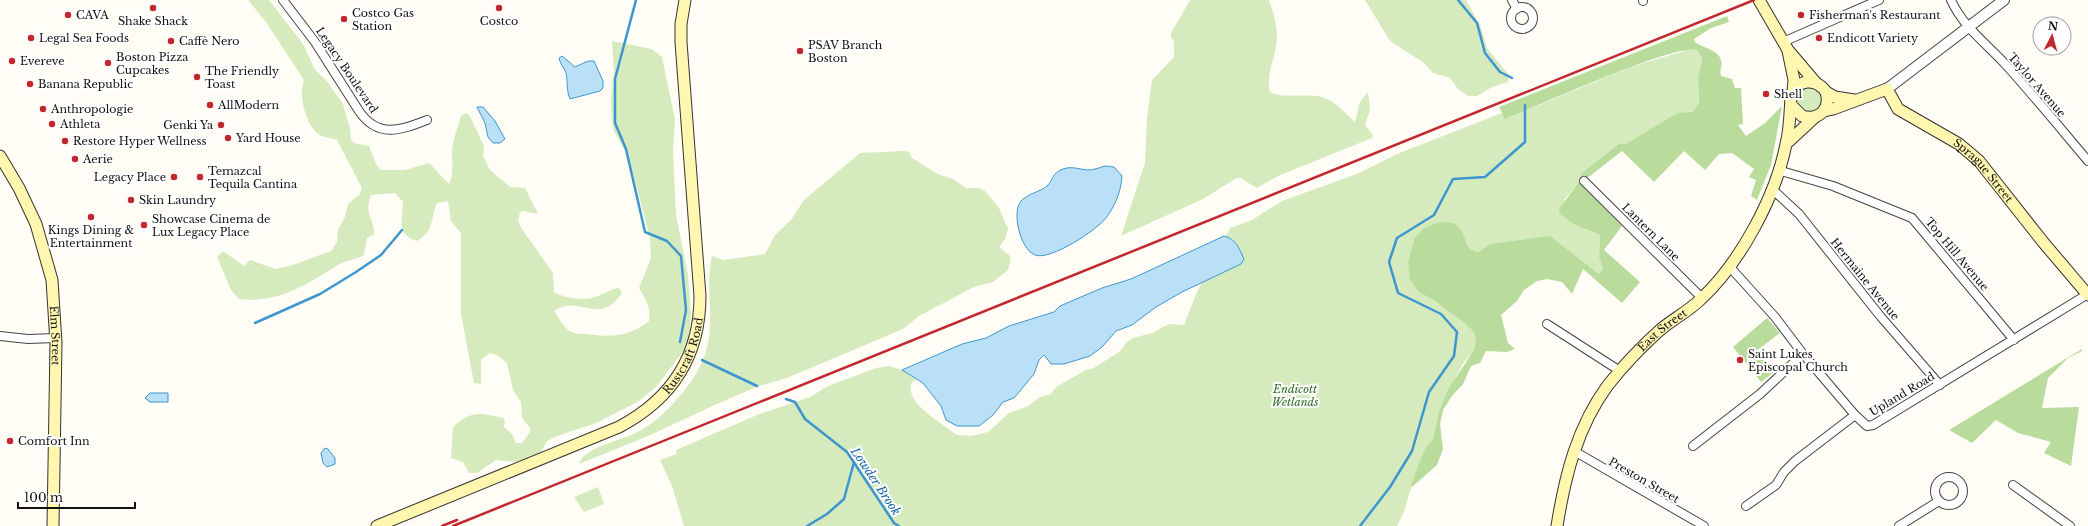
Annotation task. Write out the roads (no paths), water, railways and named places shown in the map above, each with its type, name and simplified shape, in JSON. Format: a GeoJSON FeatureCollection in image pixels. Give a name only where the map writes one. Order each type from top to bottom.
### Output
{"type":"FeatureCollection","features":[{"type":"Feature","properties":{"kind":"main road","name":"Rustcraft Road"},"geometry":{"type":"LineString","coordinates":[[377,526],[619,427],[642,413],[662,397],[686,362],[692,350],[698,324],[700,296],[682,61],[681,24],[685,0]]}},
{"type":"Feature","properties":{"kind":"main road"},"geometry":{"type":"LineString","coordinates":[[1759,0],[1786,46],[1816,82],[1826,92],[1835,96],[1854,100]]}},
{"type":"Feature","properties":{"kind":"main road"},"geometry":{"type":"LineString","coordinates":[[1786,46],[1794,80],[1791,105],[1802,116],[1814,118],[1824,111],[1887,89]]}},
{"type":"Feature","properties":{"kind":"main road"},"geometry":{"type":"LineString","coordinates":[[1793,91],[1799,84],[1808,81],[1816,82]]}},
{"type":"Feature","properties":{"kind":"main road","name":"Sprague Street"},"geometry":{"type":"LineString","coordinates":[[1887,89],[1898,109],[1959,144],[1979,161],[2043,242],[2088,295]]}},
{"type":"Feature","properties":{"kind":"main road"},"geometry":{"type":"LineString","coordinates":[[1824,111],[1827,105],[1826,92]]}},
{"type":"Feature","properties":{"kind":"main road","name":"East Street"},"geometry":{"type":"LineString","coordinates":[[1557,526],[1567,470],[1587,422],[1606,389],[1631,358],[1661,330],[1702,298],[1720,279],[1745,244],[1772,189],[1787,143],[1791,105]]}},
{"type":"Feature","properties":{"kind":"main road","name":"East Street"},"geometry":{"type":"LineString","coordinates":[[1787,143],[1814,118]]}},
{"type":"Feature","properties":{"kind":"main road","name":"Elm Street"},"geometry":{"type":"LineString","coordinates":[[0,156],[25,198],[44,246],[52,280],[56,338],[53,526]]}},
{"type":"Feature","properties":{"kind":"street","name":"Legacy Boulevard"},"geometry":{"type":"LineString","coordinates":[[283,0],[303,25],[359,111],[368,122],[380,128],[394,131],[427,120]]}},
{"type":"Feature","properties":{"kind":"street"},"geometry":{"type":"LineString","coordinates":[[1512,0],[1517,9]]}},
{"type":"Feature","properties":{"kind":"street"},"geometry":{"type":"LineString","coordinates":[[1786,46],[1879,0]]}},
{"type":"Feature","properties":{"kind":"street","name":"Taylor Avenue"},"geometry":{"type":"LineString","coordinates":[[1951,0],[1960,18],[1967,27],[1977,34],[2009,68],[2088,161]]}},
{"type":"Feature","properties":{"kind":"street"},"geometry":{"type":"LineString","coordinates":[[1887,89],[2004,0]]}},
{"type":"Feature","properties":{"kind":"street","name":"Top Hill Avenue"},"geometry":{"type":"LineString","coordinates":[[1778,170],[1833,186],[1912,218],[2014,340]]}},
{"type":"Feature","properties":{"kind":"street","name":"Lantern Lane"},"geometry":{"type":"LineString","coordinates":[[1584,181],[1702,298]]}},
{"type":"Feature","properties":{"kind":"street","name":"Hermaine Avenue"},"geometry":{"type":"LineString","coordinates":[[1772,189],[1799,214],[1882,317],[1940,385]]}},
{"type":"Feature","properties":{"kind":"street","name":"Upland Road"},"geometry":{"type":"LineString","coordinates":[[1729,266],[1775,317],[1803,354],[1855,415],[1867,426],[1873,425],[2088,295]]}},
{"type":"Feature","properties":{"kind":"street"},"geometry":{"type":"LineString","coordinates":[[1548,324],[1620,371]]}},
{"type":"Feature","properties":{"kind":"street"},"geometry":{"type":"LineString","coordinates":[[0,336],[28,339],[56,338]]}},
{"type":"Feature","properties":{"kind":"street"},"geometry":{"type":"LineString","coordinates":[[1693,446],[1760,394],[1803,354]]}},
{"type":"Feature","properties":{"kind":"street"},"geometry":{"type":"LineString","coordinates":[[1746,506],[1776,486],[1784,472],[1795,461],[1855,415]]}},
{"type":"Feature","properties":{"kind":"street","name":"Preston Street"},"geometry":{"type":"LineString","coordinates":[[1574,452],[1704,526]]}},
{"type":"Feature","properties":{"kind":"street"},"geometry":{"type":"LineString","coordinates":[[2013,485],[2070,526]]}},
{"type":"Feature","properties":{"kind":"street"},"geometry":{"type":"LineString","coordinates":[[1900,526],[1939,501]]}},
{"type":"Feature","properties":{"kind":"water"},"geometry":{"type":"Polygon","coordinates":[[[562,56],[575,67],[588,61],[594,61],[603,81],[603,88],[600,91],[570,99],[566,73],[559,58],[562,56]]]}},
{"type":"Feature","properties":{"kind":"water"},"geometry":{"type":"Polygon","coordinates":[[[477,107],[483,107],[495,121],[505,139],[500,143],[493,143],[488,137],[485,123],[477,107]]]}},
{"type":"Feature","properties":{"kind":"water"},"geometry":{"type":"Polygon","coordinates":[[[1105,166],[1114,167],[1122,176],[1117,198],[1106,218],[1084,237],[1062,249],[1042,256],[1035,255],[1030,252],[1022,239],[1017,222],[1018,207],[1021,201],[1027,196],[1047,186],[1055,175],[1063,169],[1072,168],[1089,170],[1105,166]]]}},
{"type":"Feature","properties":{"kind":"water"},"geometry":{"type":"Polygon","coordinates":[[[1224,236],[1231,239],[1239,248],[1244,259],[1241,264],[1182,292],[1156,307],[1132,325],[1116,331],[1102,347],[1090,356],[1064,364],[1051,364],[1044,355],[1039,360],[1034,374],[1014,398],[1003,402],[993,415],[979,426],[957,426],[946,420],[941,406],[923,383],[902,370],[962,344],[986,338],[1009,326],[1054,312],[1060,306],[1102,288],[1131,279],[1224,236]]]}},
{"type":"Feature","properties":{"kind":"water"},"geometry":{"type":"Polygon","coordinates":[[[150,393],[168,393],[168,402],[150,402],[145,398],[150,393]]]}},
{"type":"Feature","properties":{"kind":"water"},"geometry":{"type":"Polygon","coordinates":[[[325,448],[328,449],[335,458],[335,464],[327,467],[323,463],[321,453],[325,448]]]}},
{"type":"Feature","properties":{"kind":"waterway"},"geometry":{"type":"LineString","coordinates":[[636,0],[615,79],[615,123],[626,149],[645,232],[667,241],[681,256],[686,310],[680,342]]}},
{"type":"Feature","properties":{"kind":"waterway"},"geometry":{"type":"LineString","coordinates":[[1458,0],[1477,23],[1485,53],[1500,72],[1512,78]]}},
{"type":"Feature","properties":{"kind":"waterway"},"geometry":{"type":"LineString","coordinates":[[1360,526],[1390,487],[1412,451],[1429,392],[1454,356],[1457,332],[1441,314],[1398,293],[1389,262],[1397,238],[1434,215],[1453,179],[1485,177],[1525,142],[1525,105]]}},
{"type":"Feature","properties":{"kind":"waterway"},"geometry":{"type":"LineString","coordinates":[[255,323],[320,294],[356,272],[381,255],[402,230]]}},
{"type":"Feature","properties":{"kind":"waterway","name":"Lowder Brook"},"geometry":{"type":"LineString","coordinates":[[702,360],[757,386]]}},
{"type":"Feature","properties":{"kind":"waterway","name":"Lowder Brook"},"geometry":{"type":"LineString","coordinates":[[786,399],[795,402],[805,419],[847,452],[894,523],[899,526]]}},
{"type":"Feature","properties":{"kind":"waterway"},"geometry":{"type":"LineString","coordinates":[[807,526],[827,514],[844,499],[854,462]]}},
{"type":"Feature","properties":{"kind":"railway"},"geometry":{"type":"LineString","coordinates":[[453,526],[1754,0]]}},
{"type":"Feature","properties":{"kind":"railway"},"geometry":{"type":"LineString","coordinates":[[442,526],[457,520]]}},
{"type":"Feature","properties":{"kind":"place","name":"Shake Shack"},"geometry":{"type":"Point","coordinates":[153,8]}},
{"type":"Feature","properties":{"kind":"place","name":"Costco"},"geometry":{"type":"Point","coordinates":[499,8]}},
{"type":"Feature","properties":{"kind":"place","name":"CAVA"},"geometry":{"type":"Point","coordinates":[68,15]}},
{"type":"Feature","properties":{"kind":"place","name":"Fisherman's Restaurant"},"geometry":{"type":"Point","coordinates":[1801,15]}},
{"type":"Feature","properties":{"kind":"place","name":"Costco Gas Station"},"geometry":{"type":"Point","coordinates":[344,19]}},
{"type":"Feature","properties":{"kind":"place","name":"Legal Sea Foods"},"geometry":{"type":"Point","coordinates":[31,38]}},
{"type":"Feature","properties":{"kind":"place","name":"Endicott Variety"},"geometry":{"type":"Point","coordinates":[1819,38]}},
{"type":"Feature","properties":{"kind":"place","name":"Caffè Nero"},"geometry":{"type":"Point","coordinates":[171,41]}},
{"type":"Feature","properties":{"kind":"place","name":"PSAV Branch Boston"},"geometry":{"type":"Point","coordinates":[800,51]}},
{"type":"Feature","properties":{"kind":"place","name":"Evereve"},"geometry":{"type":"Point","coordinates":[12,61]}},
{"type":"Feature","properties":{"kind":"place","name":"Boston Pizza Cupcakes"},"geometry":{"type":"Point","coordinates":[108,63]}},
{"type":"Feature","properties":{"kind":"place","name":"The Friendly Toast"},"geometry":{"type":"Point","coordinates":[197,77]}},
{"type":"Feature","properties":{"kind":"place","name":"Banana Republic"},"geometry":{"type":"Point","coordinates":[30,84]}},
{"type":"Feature","properties":{"kind":"place","name":"Shell"},"geometry":{"type":"Point","coordinates":[1766,94]}},
{"type":"Feature","properties":{"kind":"place","name":"AllModern"},"geometry":{"type":"Point","coordinates":[210,105]}},
{"type":"Feature","properties":{"kind":"place","name":"Anthropologie"},"geometry":{"type":"Point","coordinates":[43,109]}},
{"type":"Feature","properties":{"kind":"place","name":"Athleta"},"geometry":{"type":"Point","coordinates":[52,124]}},
{"type":"Feature","properties":{"kind":"place","name":"Genki Ya"},"geometry":{"type":"Point","coordinates":[221,125]}},
{"type":"Feature","properties":{"kind":"place","name":"Yard House"},"geometry":{"type":"Point","coordinates":[228,138]}},
{"type":"Feature","properties":{"kind":"place","name":"Restore Hyper Wellness"},"geometry":{"type":"Point","coordinates":[65,141]}},
{"type":"Feature","properties":{"kind":"place","name":"Aerie"},"geometry":{"type":"Point","coordinates":[75,159]}},
{"type":"Feature","properties":{"kind":"place","name":"Legacy Place"},"geometry":{"type":"Point","coordinates":[174,177]}},
{"type":"Feature","properties":{"kind":"place","name":"Temazcal Tequila Cantina"},"geometry":{"type":"Point","coordinates":[200,177]}},
{"type":"Feature","properties":{"kind":"place","name":"Skin Laundry"},"geometry":{"type":"Point","coordinates":[131,200]}},
{"type":"Feature","properties":{"kind":"place","name":"Kings Dining & Entertainment"},"geometry":{"type":"Point","coordinates":[91,217]}},
{"type":"Feature","properties":{"kind":"place","name":"Showcase Cinema de Lux Legacy Place"},"geometry":{"type":"Point","coordinates":[144,225]}},
{"type":"Feature","properties":{"kind":"place","name":"Saint Lukes Episcopal Church"},"geometry":{"type":"Point","coordinates":[1740,360]}},
{"type":"Feature","properties":{"kind":"place","name":"Comfort Inn"},"geometry":{"type":"Point","coordinates":[10,441]}},
{"type":"Feature","properties":{"kind":"park label","name":"Endicott Wetlands"},"geometry":{"type":"Point","coordinates":[1295,395]}}]}
